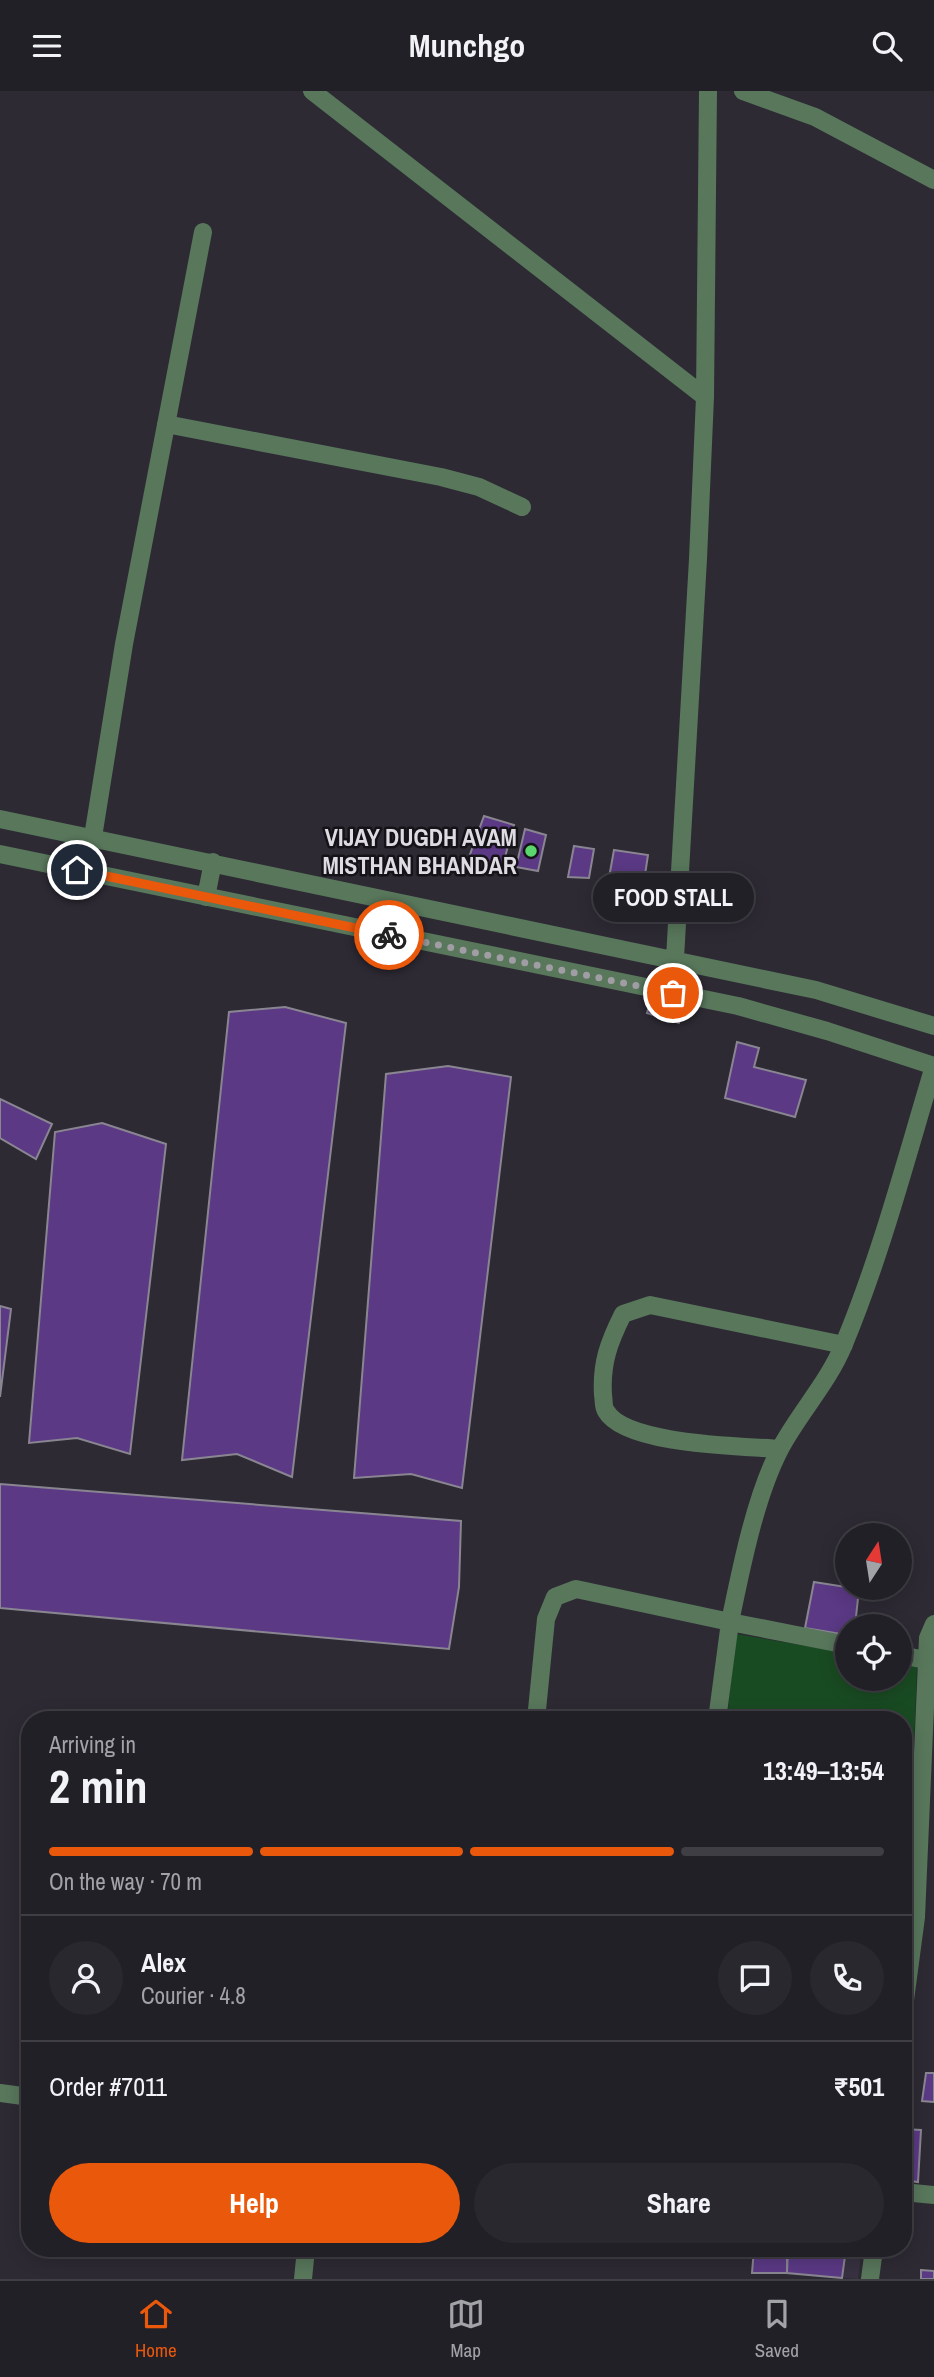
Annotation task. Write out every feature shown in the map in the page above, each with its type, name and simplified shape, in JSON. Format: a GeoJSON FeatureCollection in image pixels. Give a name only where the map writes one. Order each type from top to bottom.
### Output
{"type":"FeatureCollection","features":[{"type":"Feature","properties":{"kind":"street"},"geometry":{"type":"LineString","coordinates":[[312,91],[705,397]]}},
{"type":"Feature","properties":{"kind":"street"},"geometry":{"type":"LineString","coordinates":[[673,993],[698,573],[705,397],[708,91]]}},
{"type":"Feature","properties":{"kind":"street"},"geometry":{"type":"LineString","coordinates":[[743,91],[815,117],[934,180]]}},
{"type":"Feature","properties":{"kind":"street"},"geometry":{"type":"LineString","coordinates":[[93,837],[124,644],[204,232]]}},
{"type":"Feature","properties":{"kind":"street"},"geometry":{"type":"LineString","coordinates":[[166,424],[441,477],[479,487],[522,507]]}},
{"type":"Feature","properties":{"kind":"street"},"geometry":{"type":"LineString","coordinates":[[0,819],[816,990],[934,1026]]}},
{"type":"Feature","properties":{"kind":"street"},"geometry":{"type":"LineString","coordinates":[[0,854],[738,1006],[827,1031],[934,1066],[889,1213],[844,1345],[822,1387],[780,1449],[761,1500],[730,1622],[718,1711]]}},
{"type":"Feature","properties":{"kind":"street"},"geometry":{"type":"LineString","coordinates":[[206,897],[213,862]]}},
{"type":"Feature","properties":{"kind":"street"},"geometry":{"type":"LineString","coordinates":[[780,1449],[650,1436],[619,1425],[605,1410],[602,1379],[605,1350],[623,1314],[650,1305],[844,1345]]}},
{"type":"Feature","properties":{"kind":"street"},"geometry":{"type":"LineString","coordinates":[[537,1711],[546,1619],[555,1597],[576,1588],[835,1643]]}},
{"type":"Feature","properties":{"kind":"street"},"geometry":{"type":"LineString","coordinates":[[912,1936],[916,1917],[926,1660],[928,1637],[934,1624]]}},
{"type":"Feature","properties":{"kind":"street"},"geometry":{"type":"LineString","coordinates":[[912,1657],[926,1660]]}},
{"type":"Feature","properties":{"kind":"street"},"geometry":{"type":"LineString","coordinates":[[0,2093],[21,2096]]}},
{"type":"Feature","properties":{"kind":"street"},"geometry":{"type":"LineString","coordinates":[[912,2193],[934,2195]]}},
{"type":"Feature","properties":{"kind":"street"},"geometry":{"type":"LineString","coordinates":[[303,2279],[305,2257]]}},
{"type":"Feature","properties":{"kind":"street"},"geometry":{"type":"LineString","coordinates":[[870,2279],[873,2257]]}},
{"type":"Feature","properties":{"kind":"shaded area"},"geometry":{"type":"Polygon","coordinates":[[[787,2257],[861,2257],[858,2279],[787,2273],[787,2257]]]}},
{"type":"Feature","properties":{"kind":"green space"},"geometry":{"type":"Polygon","coordinates":[[[736,1634],[835,1651],[835,1691],[912,1691],[912,1664],[917,1665],[912,1795],[912,1711],[728,1711],[736,1634]]]}},
{"type":"Feature","properties":{"kind":"building"},"geometry":{"type":"Polygon","coordinates":[[[484,816],[514,825],[503,864],[468,860],[484,816]]]}},
{"type":"Feature","properties":{"kind":"building","name":"VIJAY DUGDH AVAM MISTHAN BHANDAR"},"geometry":{"type":"Polygon","coordinates":[[[525,829],[546,835],[538,871],[516,867],[525,829]]]}},
{"type":"Feature","properties":{"kind":"building"},"geometry":{"type":"Polygon","coordinates":[[[574,846],[594,849],[589,878],[568,877],[574,846]]]}},
{"type":"Feature","properties":{"kind":"building"},"geometry":{"type":"Polygon","coordinates":[[[614,850],[648,855],[643,888],[608,883],[614,850]]]}},
{"type":"Feature","properties":{"kind":"building"},"geometry":{"type":"Polygon","coordinates":[[[653,993],[686,999],[679,1023],[647,1013],[653,993]]]}},
{"type":"Feature","properties":{"kind":"building"},"geometry":{"type":"Polygon","coordinates":[[[285,1007],[346,1023],[292,1477],[237,1454],[182,1460],[229,1012],[285,1007]]]}},
{"type":"Feature","properties":{"kind":"building"},"geometry":{"type":"Polygon","coordinates":[[[737,1042],[759,1048],[754,1067],[806,1080],[795,1117],[725,1098],[737,1042]]]}},
{"type":"Feature","properties":{"kind":"building"},"geometry":{"type":"Polygon","coordinates":[[[448,1066],[511,1077],[462,1488],[411,1474],[354,1478],[386,1074],[448,1066]]]}},
{"type":"Feature","properties":{"kind":"building"},"geometry":{"type":"Polygon","coordinates":[[[0,1099],[52,1124],[36,1159],[0,1138],[0,1099]]]}},
{"type":"Feature","properties":{"kind":"building"},"geometry":{"type":"Polygon","coordinates":[[[102,1123],[166,1144],[130,1454],[77,1438],[29,1443],[55,1132],[102,1123]]]}},
{"type":"Feature","properties":{"kind":"building"},"geometry":{"type":"Polygon","coordinates":[[[0,1306],[11,1309],[0,1397],[0,1306]]]}},
{"type":"Feature","properties":{"kind":"building"},"geometry":{"type":"Polygon","coordinates":[[[0,1484],[461,1521],[459,1587],[449,1649],[0,1608],[0,1484]]]}},
{"type":"Feature","properties":{"kind":"building"},"geometry":{"type":"Polygon","coordinates":[[[814,1582],[835,1585],[835,1600],[858,1600],[856,1614],[835,1614],[835,1633],[805,1628],[814,1582]]]}},
{"type":"Feature","properties":{"kind":"building"},"geometry":{"type":"Polygon","coordinates":[[[926,2073],[934,2073],[934,2102],[922,2101],[926,2073]]]}},
{"type":"Feature","properties":{"kind":"building"},"geometry":{"type":"Polygon","coordinates":[[[912,2130],[921,2130],[918,2182],[912,2181],[912,2130]]]}},
{"type":"Feature","properties":{"kind":"building"},"geometry":{"type":"Polygon","coordinates":[[[753,2257],[787,2257],[787,2273],[752,2273],[753,2257]]]}},
{"type":"Feature","properties":{"kind":"building"},"geometry":{"type":"Polygon","coordinates":[[[788,2257],[845,2257],[842,2278],[787,2273],[788,2257]]]}},
{"type":"Feature","properties":{"kind":"building"},"geometry":{"type":"Polygon","coordinates":[[[921,2270],[934,2271],[934,2279],[921,2279],[921,2270]]]}},
{"type":"Feature","properties":{"kind":"way so far"},"geometry":{"type":"LineString","coordinates":[[389,935],[673,993]]}},
{"type":"Feature","properties":{"kind":"place","name":"VIJAY DUGDH AVAM MISTHAN BHANDAR"},"geometry":{"type":"Point","coordinates":[531,851]}},
{"type":"Feature","properties":{"kind":"place","name":"FOOD STALL"},"geometry":{"type":"Point","coordinates":[673,993]}},
{"type":"Feature","properties":{"kind":"route"},"geometry":{"type":"LineString","coordinates":[[77,870],[389,935]]}}]}
